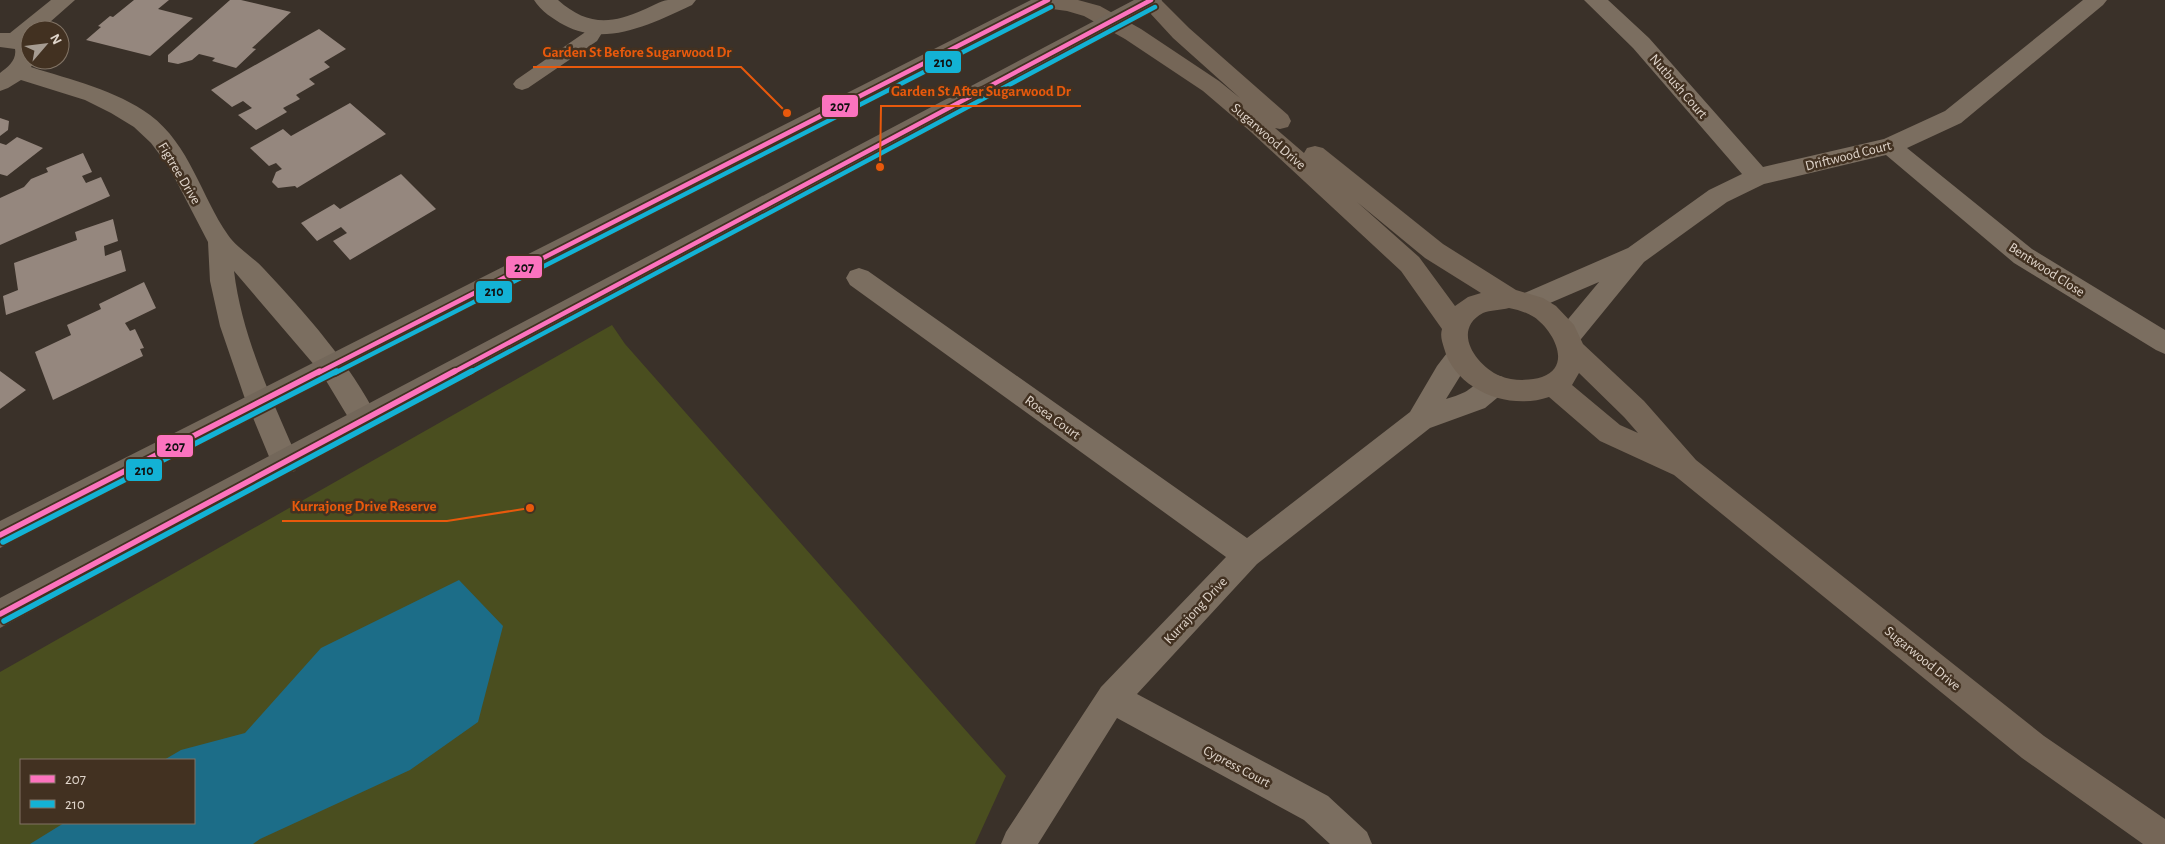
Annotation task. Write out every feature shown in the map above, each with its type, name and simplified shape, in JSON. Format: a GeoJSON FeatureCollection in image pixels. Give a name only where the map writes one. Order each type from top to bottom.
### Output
{"type":"FeatureCollection","features":[{"type":"Feature","properties":{"kind":"main road"},"geometry":{"type":"LineString","coordinates":[[0,614],[1150,0]]}},
{"type":"Feature","properties":{"kind":"main road"},"geometry":{"type":"LineString","coordinates":[[0,535],[1046,1]]}},
{"type":"Feature","properties":{"kind":"street"},"geometry":{"type":"LineString","coordinates":[[7,41],[64,0]]}},
{"type":"Feature","properties":{"kind":"street"},"geometry":{"type":"LineString","coordinates":[[545,0],[558,14],[573,22],[596,28],[608,28],[643,19],[685,0]]}},
{"type":"Feature","properties":{"kind":"street","name":"Sugarwood Drive"},"geometry":{"type":"LineString","coordinates":[[1150,0],[1181,33],[1275,115],[1297,140],[1434,251],[1519,300]]}},
{"type":"Feature","properties":{"kind":"street","name":"Nutbush Court"},"geometry":{"type":"LineString","coordinates":[[1595,0],[1641,42],[1758,177]]}},
{"type":"Feature","properties":{"kind":"street","name":"Driftwood Court"},"geometry":{"type":"LineString","coordinates":[[1519,300],[1637,255],[1718,196],[1758,177],[1890,146],[1953,117],[2096,0]]}},
{"type":"Feature","properties":{"kind":"street","name":"Sugarwood Drive"},"geometry":{"type":"LineString","coordinates":[[1046,1],[1068,4],[1092,11],[1189,70],[1259,126],[1410,264],[1454,325]]}},
{"type":"Feature","properties":{"kind":"street"},"geometry":{"type":"LineString","coordinates":[[7,41],[21,44],[26,50],[27,56],[9,77]]}},
{"type":"Feature","properties":{"kind":"street","name":"Figtree Drive"},"geometry":{"type":"LineString","coordinates":[[9,77],[93,95],[119,107],[142,121],[159,137],[178,163],[220,242],[276,300],[331,366],[364,419]]}},
{"type":"Feature","properties":{"kind":"street","name":"Bentwood Close"},"geometry":{"type":"LineString","coordinates":[[1890,146],[2023,256],[2165,343]]}},
{"type":"Feature","properties":{"kind":"street","name":"Figtree Drive"},"geometry":{"type":"LineString","coordinates":[[220,242],[223,281],[228,305],[260,402],[285,462]]}},
{"type":"Feature","properties":{"kind":"street","name":"Driftwood Court"},"geometry":{"type":"LineString","coordinates":[[1570,344],[1637,255]]}},
{"type":"Feature","properties":{"kind":"street","name":"Rosea Court"},"geometry":{"type":"LineString","coordinates":[[859,278],[1247,555]]}},
{"type":"Feature","properties":{"kind":"street"},"geometry":{"type":"LineString","coordinates":[[1490,299],[1519,300],[1546,311],[1559,323],[1570,344],[1571,364],[1564,376],[1553,385],[1534,391],[1514,391],[1493,385],[1468,368],[1460,357],[1454,341],[1454,325],[1462,313],[1474,304],[1490,299]]}},
{"type":"Feature","properties":{"kind":"street","name":"Sugarwood Drive"},"geometry":{"type":"LineString","coordinates":[[1570,344],[1634,410],[1686,469],[2034,747],[2165,839]]}},
{"type":"Feature","properties":{"kind":"street","name":"Kurrajong Drive"},"geometry":{"type":"LineString","coordinates":[[1420,420],[1446,374],[1460,357]]}},
{"type":"Feature","properties":{"kind":"street","name":"Kurrajong Drive"},"geometry":{"type":"LineString","coordinates":[[1018,844],[1112,698],[1247,555],[1420,420],[1476,400],[1493,385]]}},
{"type":"Feature","properties":{"kind":"street","name":"Sugarwood Drive"},"geometry":{"type":"LineString","coordinates":[[1553,385],[1610,433],[1686,469]]}},
{"type":"Feature","properties":{"kind":"street","name":"Cypress Court"},"geometry":{"type":"LineString","coordinates":[[1112,698],[1316,808],[1355,844]]}},
{"type":"Feature","properties":{"kind":"lane"},"geometry":{"type":"LineString","coordinates":[[522,84],[591,37],[596,28]]}},
{"type":"Feature","properties":{"kind":"green space"},"geometry":{"type":"Polygon","coordinates":[[[612,325],[625,344],[1006,776],[975,844],[0,844],[0,672],[612,325]]]}},
{"type":"Feature","properties":{"kind":"water"},"geometry":{"type":"Polygon","coordinates":[[[459,580],[503,626],[478,722],[410,770],[260,839],[253,844],[30,844],[62,824],[195,824],[195,759],[166,759],[181,750],[245,733],[321,648],[459,580]]]}},
{"type":"Feature","properties":{"kind":"building"},"geometry":{"type":"Polygon","coordinates":[[[134,0],[169,0],[158,9],[193,18],[150,56],[86,40],[110,16],[113,17],[134,0]]]}},
{"type":"Feature","properties":{"kind":"building"},"geometry":{"type":"Polygon","coordinates":[[[230,0],[241,0],[291,12],[252,48],[256,49],[236,68],[212,61],[215,58],[199,54],[192,60],[178,64],[168,62],[168,55],[230,0]]]}},
{"type":"Feature","properties":{"kind":"building"},"geometry":{"type":"Polygon","coordinates":[[[319,29],[346,49],[324,62],[330,67],[309,79],[315,84],[296,95],[300,99],[283,108],[287,112],[256,130],[238,115],[252,108],[243,101],[232,107],[211,90],[319,29]]]}},
{"type":"Feature","properties":{"kind":"building"},"geometry":{"type":"Polygon","coordinates":[[[350,103],[386,134],[297,188],[295,186],[278,188],[272,182],[276,172],[282,169],[276,163],[269,166],[250,148],[283,129],[291,136],[350,103]]]}},
{"type":"Feature","properties":{"kind":"building"},"geometry":{"type":"Polygon","coordinates":[[[0,118],[9,121],[8,130],[0,136],[0,118]]]}},
{"type":"Feature","properties":{"kind":"building"},"geometry":{"type":"Polygon","coordinates":[[[17,137],[43,148],[7,176],[0,174],[0,143],[6,145],[17,137]]]}},
{"type":"Feature","properties":{"kind":"building"},"geometry":{"type":"Polygon","coordinates":[[[83,153],[92,172],[82,176],[86,183],[101,177],[110,196],[0,245],[0,198],[24,187],[31,179],[48,172],[46,168],[83,153]]]}},
{"type":"Feature","properties":{"kind":"building"},"geometry":{"type":"Polygon","coordinates":[[[401,174],[436,209],[350,260],[333,241],[347,233],[341,227],[317,241],[301,223],[334,204],[340,209],[401,174]]]}},
{"type":"Feature","properties":{"kind":"building"},"geometry":{"type":"Polygon","coordinates":[[[113,219],[118,241],[104,246],[105,256],[121,250],[126,271],[6,315],[3,296],[18,290],[14,263],[77,240],[75,232],[113,219]]]}},
{"type":"Feature","properties":{"kind":"building"},"geometry":{"type":"Polygon","coordinates":[[[144,282],[156,308],[125,323],[130,331],[135,329],[144,348],[140,349],[143,356],[53,400],[35,352],[71,335],[67,325],[101,309],[99,304],[144,282]]]}},
{"type":"Feature","properties":{"kind":"building"},"geometry":{"type":"Polygon","coordinates":[[[0,371],[26,390],[0,409],[0,371]]]}},
{"type":"Feature","properties":{"kind":"transit line","name":"207"},"geometry":{"type":"LineString","coordinates":[[0,535],[1048,0]]}},
{"type":"Feature","properties":{"kind":"transit line","name":"207"},"geometry":{"type":"LineString","coordinates":[[0,614],[1151,0]]}},
{"type":"Feature","properties":{"kind":"transit line","name":"210"},"geometry":{"type":"LineString","coordinates":[[3,542],[1051,7]]}},
{"type":"Feature","properties":{"kind":"transit line","name":"210"},"geometry":{"type":"LineString","coordinates":[[4,621],[1155,7]]}},
{"type":"Feature","properties":{"kind":"place","name":"Garden St Before Sugarwood Dr"},"geometry":{"type":"Point","coordinates":[787,113]}},
{"type":"Feature","properties":{"kind":"place","name":"Garden St After Sugarwood Dr"},"geometry":{"type":"Point","coordinates":[880,167]}},
{"type":"Feature","properties":{"kind":"place","name":"Kurrajong Drive Reserve"},"geometry":{"type":"Point","coordinates":[530,508]}}]}
